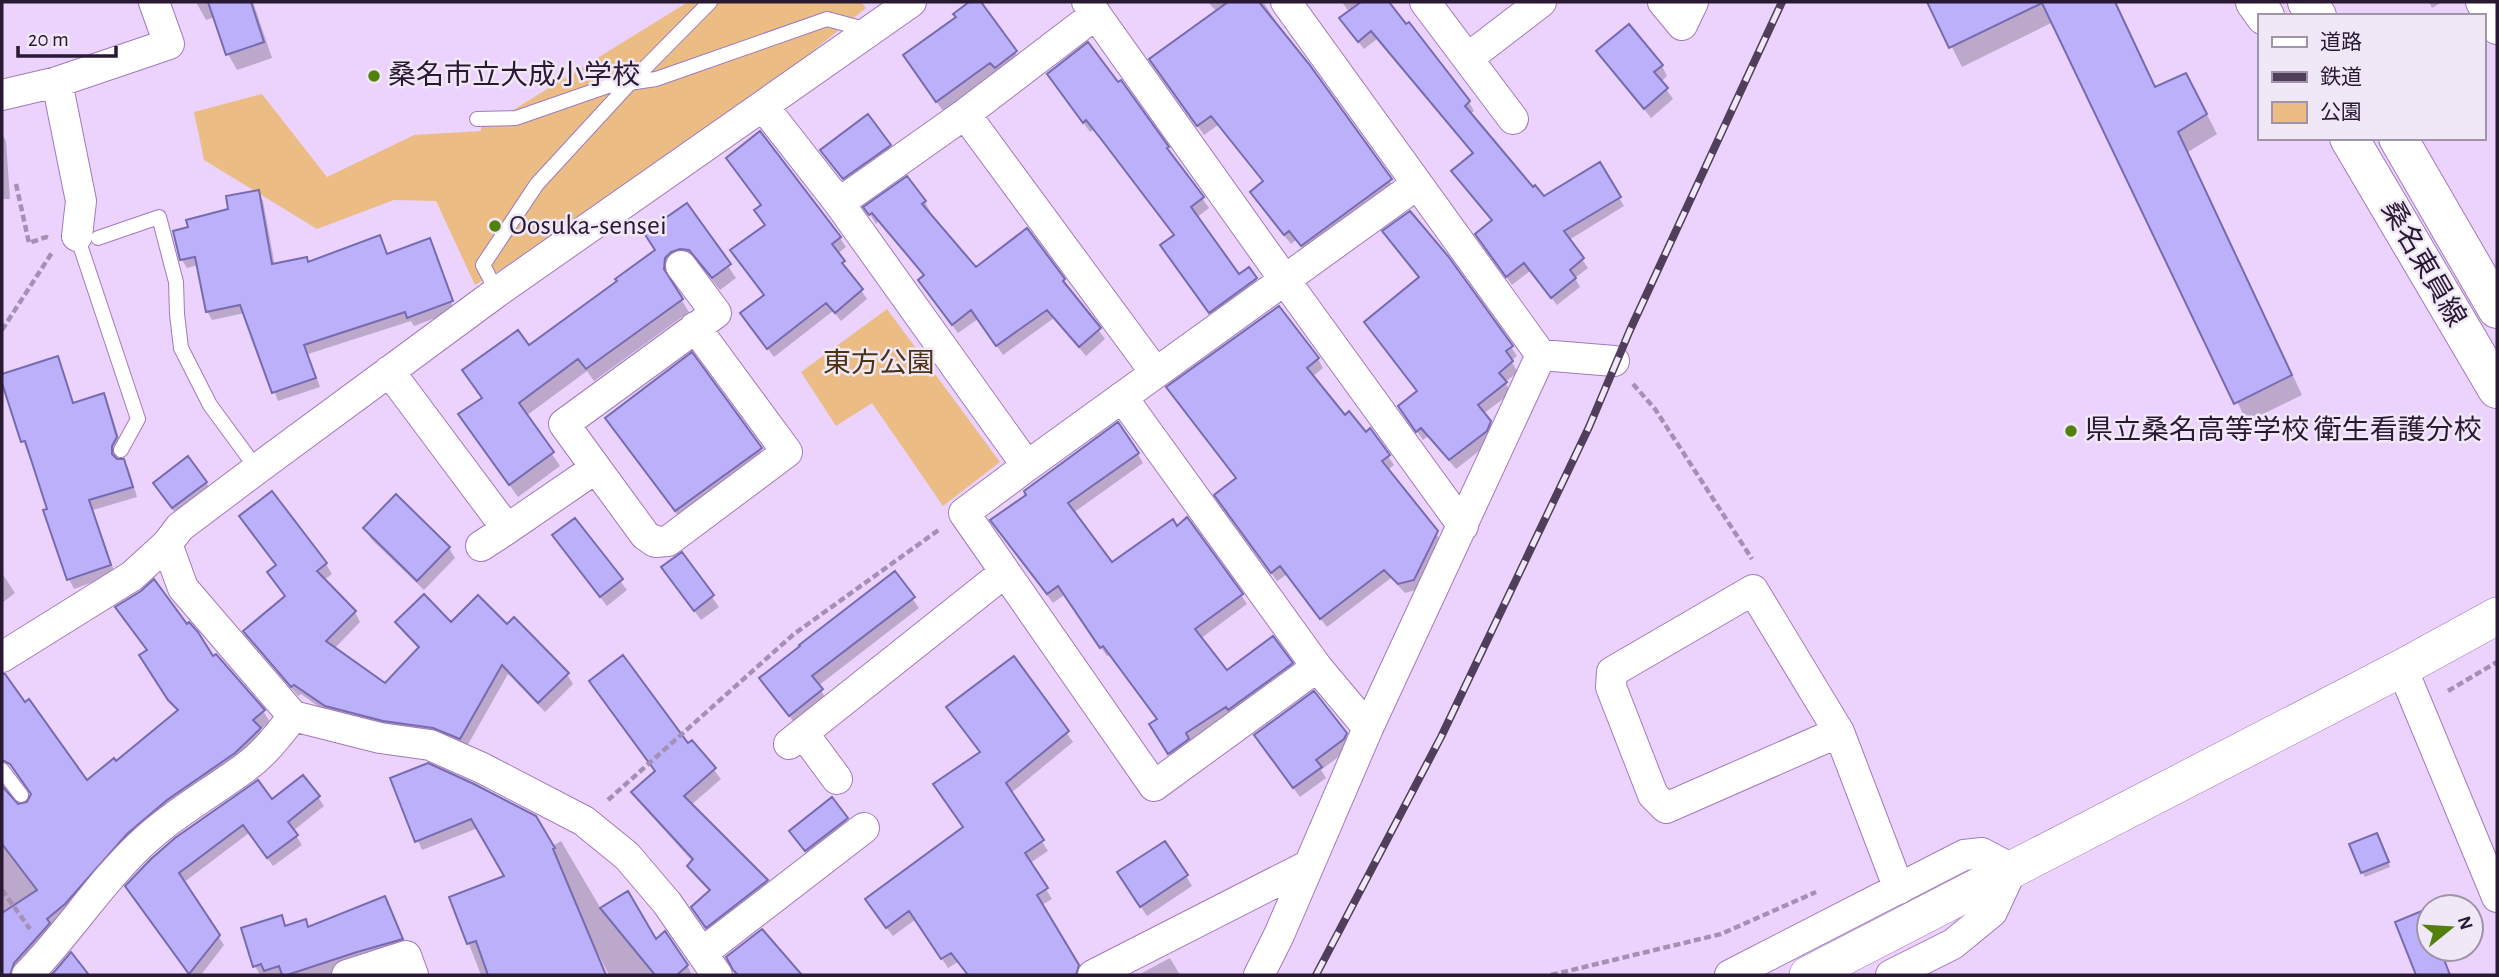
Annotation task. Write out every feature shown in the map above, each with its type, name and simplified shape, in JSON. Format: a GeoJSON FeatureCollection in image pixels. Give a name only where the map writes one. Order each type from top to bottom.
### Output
{"type":"FeatureCollection","features":[{"type":"Feature","properties":{"kind":"main road","name":"桑名東員線"},"geometry":{"type":"LineString","coordinates":[[2351,140],[2497,389]]}},
{"type":"Feature","properties":{"kind":"main road","name":"桑名東員線"},"geometry":{"type":"LineString","coordinates":[[2399,140],[2497,309]]}},
{"type":"Feature","properties":{"kind":"street"},"geometry":{"type":"LineString","coordinates":[[2,95],[57,82],[169,44],[155,2]]}},
{"type":"Feature","properties":{"kind":"street"},"geometry":{"type":"LineString","coordinates":[[2,657],[132,576],[167,544],[180,527],[389,371],[497,292],[911,2]]}},
{"type":"Feature","properties":{"kind":"street"},"geometry":{"type":"LineString","coordinates":[[1286,2],[1541,355],[1615,361]]}},
{"type":"Feature","properties":{"kind":"street"},"geometry":{"type":"LineString","coordinates":[[1425,2],[1513,119]]}},
{"type":"Feature","properties":{"kind":"street"},"geometry":{"type":"LineString","coordinates":[[1468,58],[1541,2]]}},
{"type":"Feature","properties":{"kind":"street"},"geometry":{"type":"LineString","coordinates":[[1663,2],[1682,25],[1693,2]]}},
{"type":"Feature","properties":{"kind":"street"},"geometry":{"type":"LineString","coordinates":[[839,203],[965,114],[1092,8],[1463,526]]}},
{"type":"Feature","properties":{"kind":"street"},"geometry":{"type":"LineString","coordinates":[[57,82],[88,237]]}},
{"type":"Feature","properties":{"kind":"street"},"geometry":{"type":"LineString","coordinates":[[763,106],[839,203],[1027,466]]}},
{"type":"Feature","properties":{"kind":"street"},"geometry":{"type":"LineString","coordinates":[[965,114],[1155,372]]}},
{"type":"Feature","properties":{"kind":"street"},"geometry":{"type":"LineString","coordinates":[[1317,667],[1154,786],[964,513],[1416,185]]}},
{"type":"Feature","properties":{"kind":"street"},"geometry":{"type":"LineString","coordinates":[[681,266],[716,313],[695,327],[564,424],[645,535],[654,542],[668,541],[787,452],[695,327]]}},
{"type":"Feature","properties":{"kind":"street"},"geometry":{"type":"LineString","coordinates":[[1259,975],[1279,936],[1367,728],[1541,355]]}},
{"type":"Feature","properties":{"kind":"street"},"geometry":{"type":"LineString","coordinates":[[389,371],[506,529]]}},
{"type":"Feature","properties":{"kind":"street"},"geometry":{"type":"LineString","coordinates":[[1122,397],[1317,667],[1367,728]]}},
{"type":"Feature","properties":{"kind":"street"},"geometry":{"type":"LineString","coordinates":[[481,546],[596,468]]}},
{"type":"Feature","properties":{"kind":"street"},"geometry":{"type":"LineString","coordinates":[[167,544],[183,588],[293,716],[380,738],[430,745],[482,768],[584,821],[627,856],[667,903],[709,964],[864,828]]}},
{"type":"Feature","properties":{"kind":"street"},"geometry":{"type":"LineString","coordinates":[[837,779],[796,738],[1004,573]]}},
{"type":"Feature","properties":{"kind":"street"},"geometry":{"type":"LineString","coordinates":[[1839,732],[1665,808],[1653,795],[1611,687],[1612,672],[1753,590],[1839,732],[1899,889]]}},
{"type":"Feature","properties":{"kind":"street"},"geometry":{"type":"LineString","coordinates":[[1808,975],[2402,668],[2497,616]]}},
{"type":"Feature","properties":{"kind":"street"},"geometry":{"type":"LineString","coordinates":[[2402,668],[2497,897]]}},
{"type":"Feature","properties":{"kind":"street"},"geometry":{"type":"LineString","coordinates":[[27,975],[49,954],[138,846],[179,813],[248,765],[277,738],[293,716]]}},
{"type":"Feature","properties":{"kind":"street"},"geometry":{"type":"LineString","coordinates":[[1730,975],[1964,855],[1982,853],[2012,869]]}},
{"type":"Feature","properties":{"kind":"street"},"geometry":{"type":"LineString","coordinates":[[1093,975],[1307,866]]}},
{"type":"Feature","properties":{"kind":"street"},"geometry":{"type":"LineString","coordinates":[[1891,975],[1953,944],[1992,912],[2012,869]]}},
{"type":"Feature","properties":{"kind":"street"},"geometry":{"type":"LineString","coordinates":[[347,975],[406,956],[413,975]]}},
{"type":"Feature","properties":{"kind":"lane"},"geometry":{"type":"LineString","coordinates":[[497,292],[483,265],[537,184],[629,84],[710,2]]}},
{"type":"Feature","properties":{"kind":"lane"},"geometry":{"type":"LineString","coordinates":[[477,119],[516,118],[608,86],[656,79],[828,19],[870,30]]}},
{"type":"Feature","properties":{"kind":"lane"},"geometry":{"type":"LineString","coordinates":[[121,450],[138,419],[88,237],[159,217],[176,282],[181,348],[210,405],[257,469]]}},
{"type":"Feature","properties":{"kind":"lane"},"geometry":{"type":"LineString","coordinates":[[2,770],[21,795]]}},
{"type":"Feature","properties":{"kind":"path"},"geometry":{"type":"LineString","coordinates":[[2,330],[57,246],[46,237],[29,243],[16,184]]}},
{"type":"Feature","properties":{"kind":"path"},"geometry":{"type":"LineString","coordinates":[[584,821],[794,634],[964,513]]}},
{"type":"Feature","properties":{"kind":"path"},"geometry":{"type":"LineString","coordinates":[[2448,691],[2497,662]]}},
{"type":"Feature","properties":{"kind":"path"},"geometry":{"type":"LineString","coordinates":[[1551,975],[1721,934],[1828,887]]}},
{"type":"Feature","properties":{"kind":"path"},"geometry":{"type":"LineString","coordinates":[[2,890],[49,954]]}},
{"type":"Feature","properties":{"kind":"green space"},"geometry":{"type":"Polygon","coordinates":[[[688,2],[861,2],[866,8],[776,81],[592,215],[475,285],[436,201],[394,200],[317,229],[204,160],[194,112],[262,94],[327,177],[414,135],[481,131],[481,111],[510,112],[688,2]]]}},
{"type":"Feature","properties":{"kind":"green space","name":"東方公園"},"geometry":{"type":"Polygon","coordinates":[[[887,309],[1000,462],[943,506],[872,403],[836,426],[801,372],[887,309]]]}},
{"type":"Feature","properties":{"kind":"building"},"geometry":{"type":"Polygon","coordinates":[[[208,2],[251,2],[264,42],[226,55],[208,2]]]}},
{"type":"Feature","properties":{"kind":"building"},"geometry":{"type":"Polygon","coordinates":[[[969,2],[981,2],[1017,51],[995,68],[990,63],[936,102],[903,55],[956,17],[953,14],[969,2]]]}},
{"type":"Feature","properties":{"kind":"building"},"geometry":{"type":"Polygon","coordinates":[[[1228,2],[1259,2],[1309,64],[1392,179],[1301,246],[1289,231],[1284,235],[1250,192],[1263,181],[1211,116],[1197,126],[1149,59],[1228,2]]]}},
{"type":"Feature","properties":{"kind":"building"},"geometry":{"type":"Polygon","coordinates":[[[1361,2],[1389,2],[1406,24],[1409,22],[1470,101],[1465,106],[1533,187],[1535,185],[1544,196],[1600,162],[1621,197],[1564,231],[1584,258],[1570,270],[1576,278],[1551,298],[1524,263],[1506,277],[1475,234],[1492,220],[1451,171],[1473,153],[1371,31],[1358,42],[1339,18],[1361,2]]]}},
{"type":"Feature","properties":{"kind":"building"},"geometry":{"type":"Polygon","coordinates":[[[1927,2],[2115,2],[2155,87],[2186,73],[2207,114],[2178,132],[2292,375],[2234,404],[2042,3],[1949,48],[1927,2]]]}},
{"type":"Feature","properties":{"kind":"building"},"geometry":{"type":"Polygon","coordinates":[[[1629,24],[1663,65],[1654,72],[1668,88],[1644,109],[1596,51],[1629,24]]]}},
{"type":"Feature","properties":{"kind":"building"},"geometry":{"type":"Polygon","coordinates":[[[1088,42],[1118,82],[1121,80],[1204,197],[1191,207],[1239,274],[1249,267],[1257,278],[1209,313],[1160,245],[1174,235],[1101,139],[1086,120],[1083,123],[1047,74],[1088,42]]]}},
{"type":"Feature","properties":{"kind":"building"},"geometry":{"type":"Polygon","coordinates":[[[868,114],[891,145],[843,179],[820,150],[868,114]]]}},
{"type":"Feature","properties":{"kind":"building"},"geometry":{"type":"Polygon","coordinates":[[[760,131],[841,237],[832,244],[845,261],[842,263],[863,289],[835,313],[826,303],[767,349],[740,313],[764,295],[730,250],[765,225],[754,210],[761,205],[726,158],[760,131]]]}},
{"type":"Feature","properties":{"kind":"building"},"geometry":{"type":"Polygon","coordinates":[[[907,176],[926,201],[922,204],[976,267],[1027,228],[1065,279],[1063,281],[1101,328],[1079,347],[1047,310],[996,346],[971,310],[952,325],[918,280],[924,275],[872,213],[869,215],[863,207],[907,176]]]}},
{"type":"Feature","properties":{"kind":"building"},"geometry":{"type":"Polygon","coordinates":[[[259,190],[272,264],[307,257],[308,262],[380,235],[387,254],[430,238],[453,301],[407,318],[405,312],[304,345],[316,378],[272,393],[240,305],[206,312],[195,257],[180,260],[173,231],[188,227],[186,220],[228,209],[226,196],[259,190]]]}},
{"type":"Feature","properties":{"kind":"building"},"geometry":{"type":"Polygon","coordinates":[[[687,203],[731,264],[712,278],[689,250],[671,252],[665,258],[664,269],[683,299],[586,369],[578,359],[519,403],[554,452],[509,485],[458,414],[482,398],[462,370],[518,330],[529,345],[617,281],[615,279],[655,250],[644,233],[687,203]]]}},
{"type":"Feature","properties":{"kind":"building"},"geometry":{"type":"Polygon","coordinates":[[[1410,211],[1448,256],[1513,346],[1506,351],[1513,361],[1499,373],[1507,382],[1478,405],[1491,421],[1487,431],[1449,460],[1421,428],[1416,432],[1398,406],[1417,391],[1364,322],[1419,277],[1382,231],[1410,211]]]}},
{"type":"Feature","properties":{"kind":"building"},"geometry":{"type":"Polygon","coordinates":[[[1279,306],[1319,358],[1307,368],[1345,415],[1349,411],[1366,432],[1370,428],[1390,455],[1382,461],[1438,531],[1414,580],[1398,584],[1384,570],[1320,619],[1280,566],[1271,573],[1214,495],[1236,478],[1166,387],[1279,306]]]}},
{"type":"Feature","properties":{"kind":"building"},"geometry":{"type":"Polygon","coordinates":[[[692,352],[762,448],[675,511],[605,418],[692,352]]]}},
{"type":"Feature","properties":{"kind":"building"},"geometry":{"type":"Polygon","coordinates":[[[58,356],[73,403],[104,393],[117,437],[112,446],[112,454],[117,459],[124,459],[133,487],[89,500],[111,565],[67,580],[43,510],[47,509],[25,441],[21,442],[2,383],[2,374],[58,356]]]}},
{"type":"Feature","properties":{"kind":"building"},"geometry":{"type":"Polygon","coordinates":[[[1118,422],[1139,453],[1068,503],[1112,562],[1173,519],[1177,526],[1187,517],[1243,594],[1195,629],[1227,670],[1273,636],[1293,663],[1228,710],[1226,707],[1186,733],[1189,739],[1168,754],[1149,724],[1157,719],[1103,646],[1100,648],[1058,586],[1047,594],[990,520],[1026,495],[1024,491],[1118,422]]]}},
{"type":"Feature","properties":{"kind":"building"},"geometry":{"type":"Polygon","coordinates":[[[188,456],[207,482],[172,508],[153,483],[188,456]]]}},
{"type":"Feature","properties":{"kind":"building"},"geometry":{"type":"Polygon","coordinates":[[[272,491],[327,563],[317,571],[356,611],[326,641],[385,683],[419,647],[395,622],[424,594],[451,622],[478,595],[507,624],[514,617],[569,673],[538,703],[502,665],[460,739],[433,728],[383,721],[325,706],[294,685],[291,687],[243,631],[285,596],[267,572],[276,565],[239,516],[272,491]]]}},
{"type":"Feature","properties":{"kind":"building"},"geometry":{"type":"Polygon","coordinates":[[[396,494],[450,547],[417,581],[363,528],[396,494]]]}},
{"type":"Feature","properties":{"kind":"building"},"geometry":{"type":"Polygon","coordinates":[[[575,518],[623,579],[600,597],[552,535],[575,518]]]}},
{"type":"Feature","properties":{"kind":"building"},"geometry":{"type":"Polygon","coordinates":[[[682,552],[714,595],[694,611],[661,567],[682,552]]]}},
{"type":"Feature","properties":{"kind":"building"},"geometry":{"type":"Polygon","coordinates":[[[895,571],[915,597],[812,676],[823,689],[789,716],[759,678],[895,571]]]}},
{"type":"Feature","properties":{"kind":"building"},"geometry":{"type":"Polygon","coordinates":[[[154,579],[187,624],[189,622],[198,632],[213,656],[216,654],[265,710],[253,720],[261,728],[235,753],[167,800],[127,834],[65,904],[47,919],[50,923],[14,963],[10,975],[2,975],[2,913],[37,890],[2,844],[2,786],[18,804],[27,802],[31,794],[10,764],[2,760],[2,674],[5,674],[25,702],[29,699],[87,780],[114,758],[116,761],[178,710],[168,700],[139,655],[147,650],[115,607],[141,591],[154,579]]]}},
{"type":"Feature","properties":{"kind":"building"},"geometry":{"type":"Polygon","coordinates":[[[623,655],[688,743],[692,740],[716,768],[684,796],[768,880],[706,928],[691,907],[710,890],[687,866],[693,859],[631,792],[655,771],[589,681],[623,655]]]}},
{"type":"Feature","properties":{"kind":"building"},"geometry":{"type":"Polygon","coordinates":[[[1014,656],[1069,731],[1006,783],[1044,840],[1025,853],[1048,888],[1037,895],[1079,965],[1076,975],[968,975],[951,953],[941,959],[909,911],[886,928],[865,899],[963,827],[933,784],[980,752],[946,707],[1014,656]]]}},
{"type":"Feature","properties":{"kind":"building"},"geometry":{"type":"Polygon","coordinates":[[[1314,691],[1347,733],[1344,739],[1316,760],[1322,767],[1293,788],[1254,735],[1314,691]]]}},
{"type":"Feature","properties":{"kind":"building"},"geometry":{"type":"Polygon","coordinates":[[[428,763],[536,816],[555,848],[553,849],[606,975],[488,975],[476,941],[467,944],[449,897],[504,876],[471,819],[415,842],[390,778],[428,763]]]}},
{"type":"Feature","properties":{"kind":"building"},"geometry":{"type":"Polygon","coordinates":[[[303,775],[320,796],[288,822],[298,835],[267,858],[243,825],[179,873],[220,935],[189,974],[125,886],[175,838],[258,780],[272,799],[303,775]]]}},
{"type":"Feature","properties":{"kind":"building"},"geometry":{"type":"Polygon","coordinates":[[[832,797],[848,818],[805,851],[789,831],[832,797]]]}},
{"type":"Feature","properties":{"kind":"building"},"geometry":{"type":"Polygon","coordinates":[[[2377,833],[2389,862],[2361,873],[2349,844],[2377,833]]]}},
{"type":"Feature","properties":{"kind":"building"},"geometry":{"type":"Polygon","coordinates":[[[1165,841],[1188,875],[1140,907],[1117,872],[1165,841]]]}},
{"type":"Feature","properties":{"kind":"building"},"geometry":{"type":"Polygon","coordinates":[[[628,891],[656,939],[665,931],[688,965],[677,975],[655,975],[600,908],[628,891]]]}},
{"type":"Feature","properties":{"kind":"building"},"geometry":{"type":"Polygon","coordinates":[[[385,896],[403,939],[287,975],[282,975],[279,966],[264,971],[261,964],[253,967],[241,928],[282,915],[285,926],[306,919],[308,927],[385,896]]]}},
{"type":"Feature","properties":{"kind":"building"},"geometry":{"type":"Polygon","coordinates":[[[2415,914],[2415,963],[2445,963],[2450,975],[2416,975],[2395,922],[2415,914]]]}},
{"type":"Feature","properties":{"kind":"building"},"geometry":{"type":"Polygon","coordinates":[[[762,929],[802,975],[738,975],[733,970],[726,957],[762,929]]]}},
{"type":"Feature","properties":{"kind":"building"},"geometry":{"type":"Polygon","coordinates":[[[71,952],[89,975],[51,975],[55,971],[71,952]]]}},
{"type":"Feature","properties":{"kind":"railway"},"geometry":{"type":"LineString","coordinates":[[1316,975],[1441,737],[1589,427],[1630,330],[1782,2]]}},
{"type":"Feature","properties":{"kind":"place","name":"桑名市立大成小学校"},"geometry":{"type":"Point","coordinates":[374,76]}},
{"type":"Feature","properties":{"kind":"place","name":"Oosuka-sensei"},"geometry":{"type":"Point","coordinates":[495,226]}},
{"type":"Feature","properties":{"kind":"place","name":"県立桑名高等学校 衛生看護分校"},"geometry":{"type":"Point","coordinates":[2071,431]}}]}
